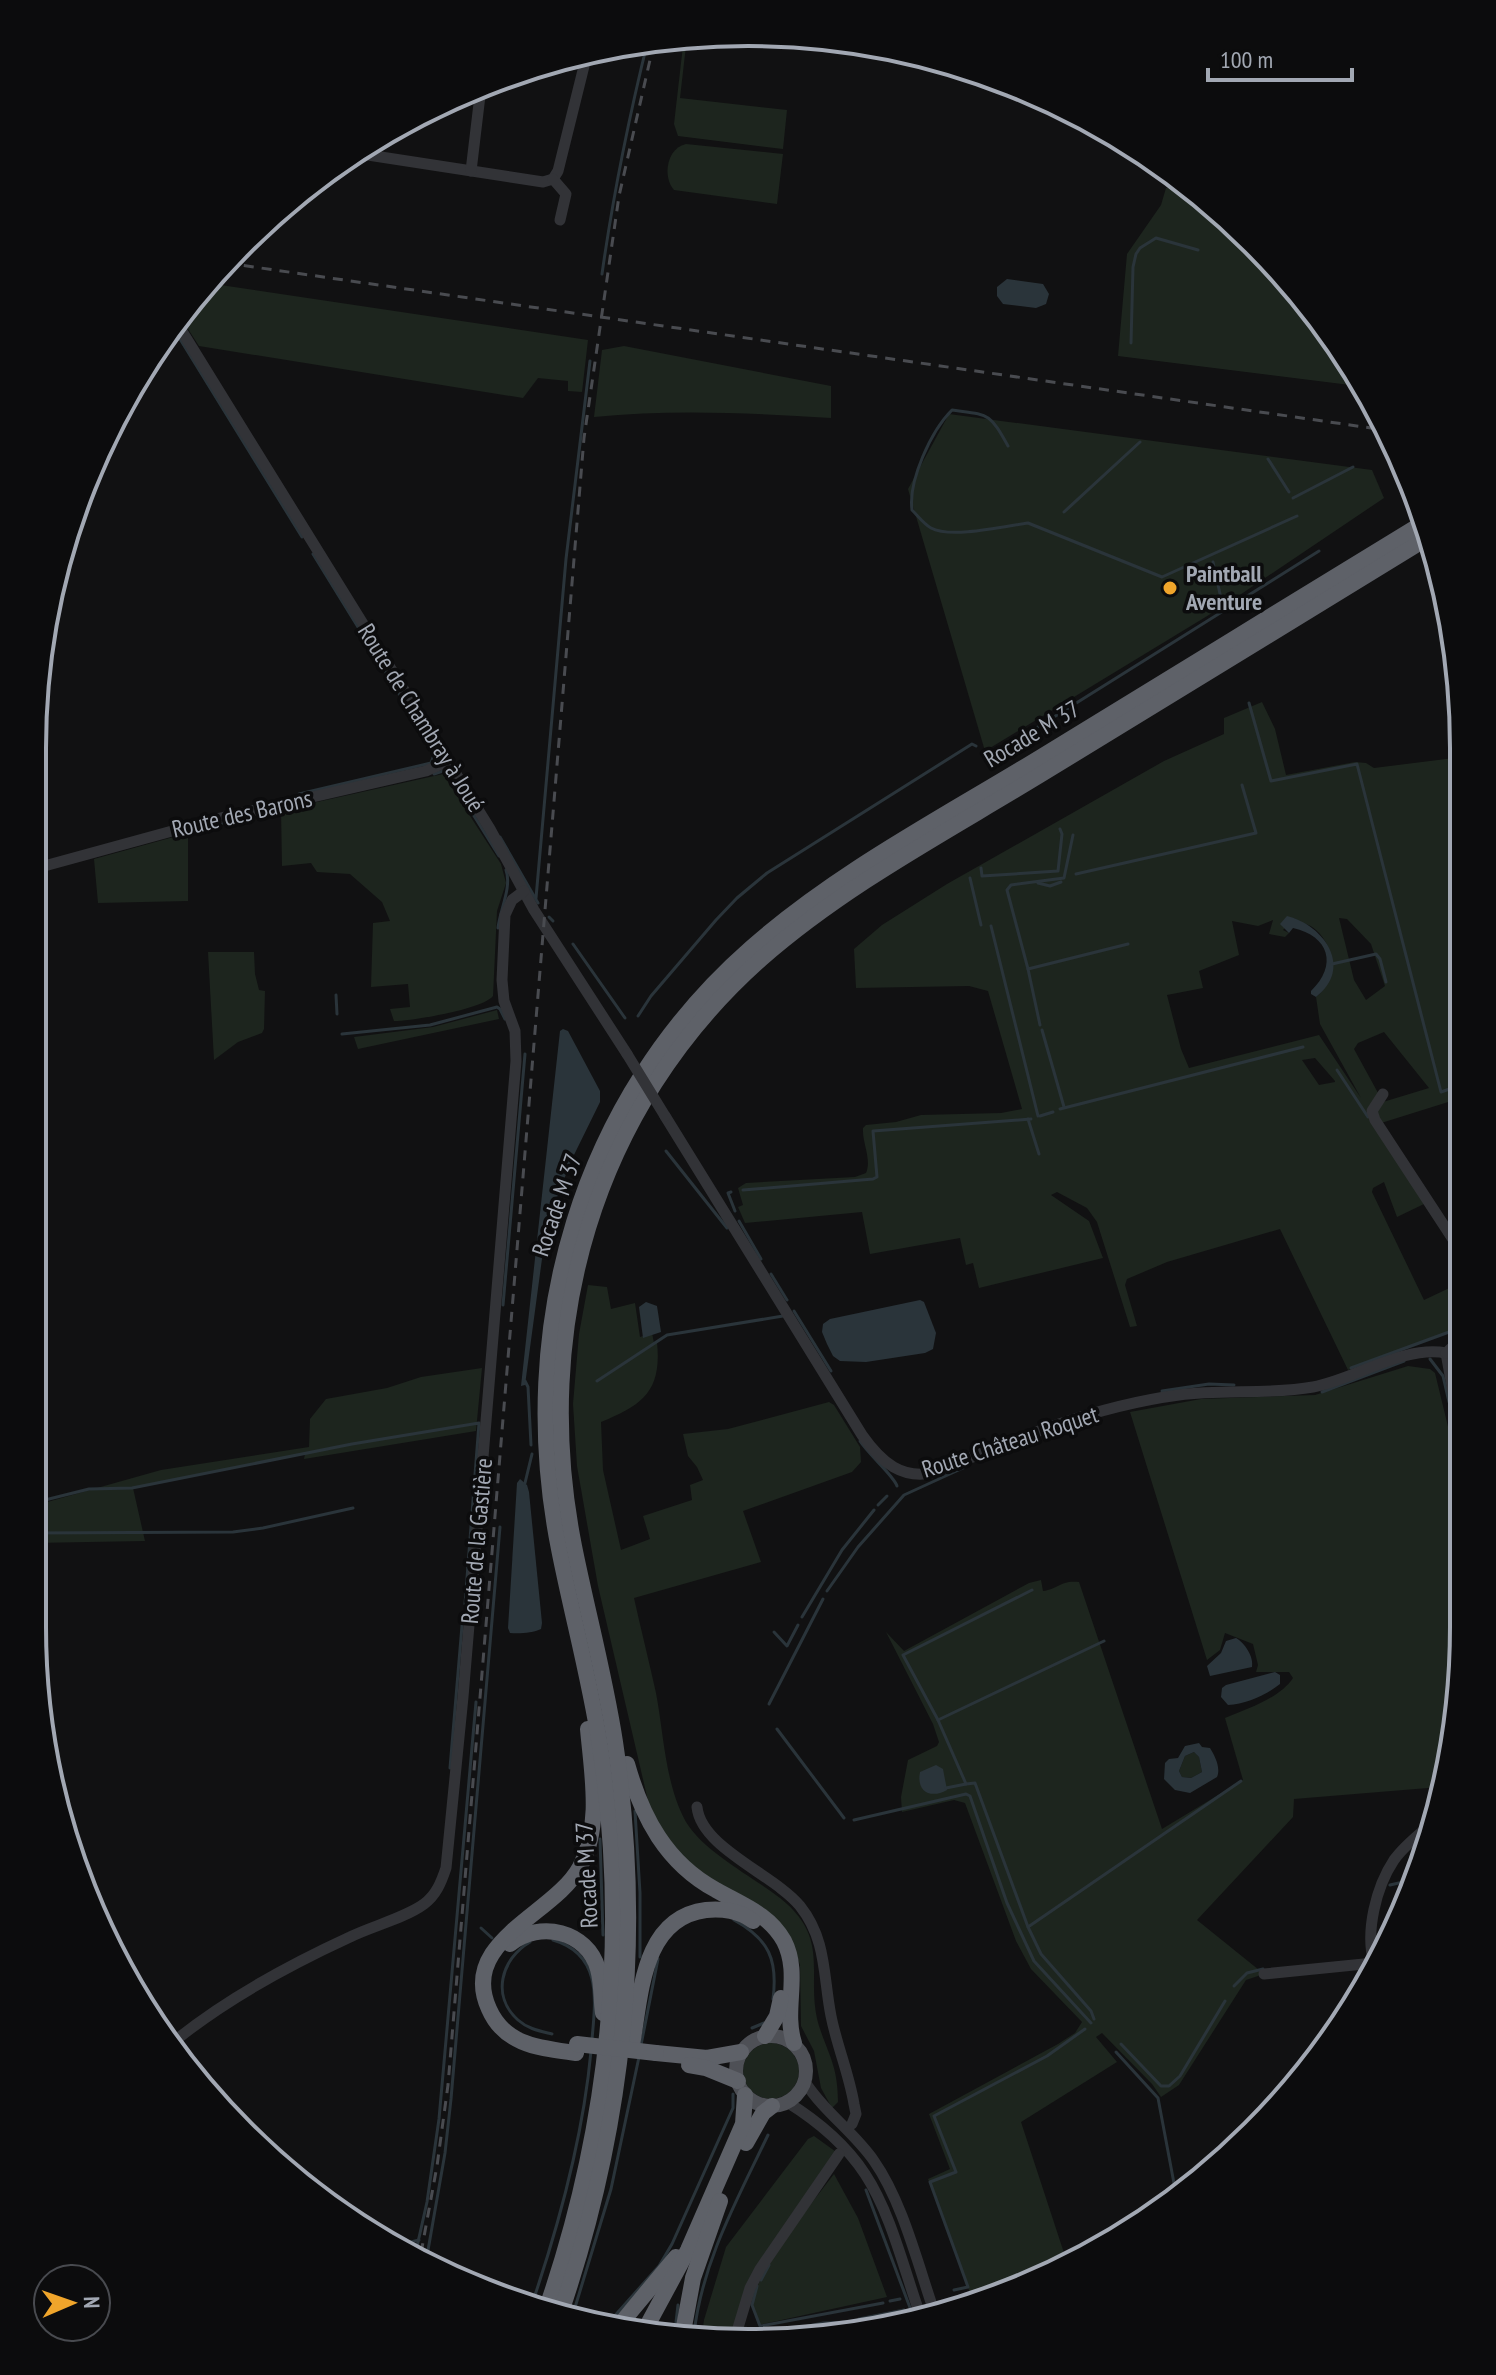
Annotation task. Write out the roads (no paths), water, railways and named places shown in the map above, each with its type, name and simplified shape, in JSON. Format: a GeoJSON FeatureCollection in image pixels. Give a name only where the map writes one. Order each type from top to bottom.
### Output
{"type":"FeatureCollection","features":[{"type":"Feature","properties":{"kind":"highway","name":"Rocade M 37"},"geometry":{"type":"LineString","coordinates":[[549,2300],[587,2167],[607,2046],[614,1963],[613,1870],[602,1755],[559,1546],[549,1482],[544,1408],[548,1341],[563,1257],[586,1185],[618,1116],[658,1051],[725,971],[813,899],[1415,528]]}},
{"type":"Feature","properties":{"kind":"highway","name":"Rocade M 37"},"geometry":{"type":"LineString","coordinates":[[563,2304],[593,2207],[614,2106],[626,2001],[629,1908],[623,1806],[607,1696],[577,1561],[565,1490],[559,1408],[562,1351],[576,1270],[597,1199],[627,1132],[665,1068],[698,1024],[763,957],[821,912],[1419,543]]}},
{"type":"Feature","properties":{"kind":"highway"},"geometry":{"type":"LineString","coordinates":[[585,1664],[593,1813],[587,1852],[565,1888],[495,1948],[483,1984],[492,2017],[506,2033],[528,2045],[656,2058],[706,2068],[742,2088],[743,2124],[714,2202],[658,2323]]}},
{"type":"Feature","properties":{"kind":"highway"},"geometry":{"type":"LineString","coordinates":[[607,1696],[633,1788],[658,1839],[687,1871],[761,1915],[782,1939],[792,1965],[788,2018],[794,2043]]}},
{"type":"Feature","properties":{"kind":"highway"},"geometry":{"type":"LineString","coordinates":[[614,2106],[624,2095],[651,1952],[664,1931],[687,1915],[714,1909],[737,1913],[756,1922],[774,1943],[783,1965],[783,1987],[777,2016],[765,2036]]}},
{"type":"Feature","properties":{"kind":"highway"},"geometry":{"type":"LineString","coordinates":[[576,2048],[530,2037],[512,2026],[499,2012],[493,1994],[493,1972],[508,1946],[525,1935],[558,1932],[587,1949],[600,1977],[607,2046]]}},
{"type":"Feature","properties":{"kind":"highway"},"geometry":{"type":"LineString","coordinates":[[656,2058],[707,2058],[741,2052]]}},
{"type":"Feature","properties":{"kind":"highway"},"geometry":{"type":"LineString","coordinates":[[649,2322],[750,2133],[763,2113],[780,2104]]}},
{"type":"Feature","properties":{"kind":"highway"},"geometry":{"type":"LineString","coordinates":[[625,2318],[669,2266],[714,2202]]}},
{"type":"Feature","properties":{"kind":"highway"},"geometry":{"type":"LineString","coordinates":[[684,2325],[693,2278],[714,2202]]}},
{"type":"Feature","properties":{"kind":"main road"},"geometry":{"type":"LineString","coordinates":[[765,2036],[785,2038],[794,2043],[804,2057],[806,2073],[801,2090],[780,2104],[758,2103],[742,2088],[737,2061],[741,2052],[747,2045],[765,2036]]}},
{"type":"Feature","properties":{"kind":"street"},"geometry":{"type":"LineString","coordinates":[[372,156],[543,182],[553,179],[558,171],[584,66]]}},
{"type":"Feature","properties":{"kind":"street"},"geometry":{"type":"LineString","coordinates":[[471,171],[480,99]]}},
{"type":"Feature","properties":{"kind":"street"},"geometry":{"type":"LineString","coordinates":[[553,179],[566,194],[560,220]]}},
{"type":"Feature","properties":{"kind":"street","name":"Route de Chambray à Joué"},"geometry":{"type":"LineString","coordinates":[[183,332],[665,1116]]}},
{"type":"Feature","properties":{"kind":"street","name":"Route des Barons"},"geometry":{"type":"LineString","coordinates":[[46,866],[216,819],[426,771],[448,761]]}},
{"type":"Feature","properties":{"kind":"street","name":"Route de la Gastière"},"geometry":{"type":"LineString","coordinates":[[179,2038],[217,2010],[293,1965],[361,1931],[417,1909],[437,1890],[446,1868],[465,1683],[516,1061],[515,1031],[502,992],[504,925],[508,906],[524,891]]}},
{"type":"Feature","properties":{"kind":"street"},"geometry":{"type":"LineString","coordinates":[[1383,1094],[1372,1111],[1375,1120],[1450,1235]]}},
{"type":"Feature","properties":{"kind":"street","name":"Route Château Roquet"},"geometry":{"type":"LineString","coordinates":[[665,1116],[862,1435],[884,1461],[902,1472],[921,1475],[937,1472],[1061,1424],[1129,1404],[1200,1392],[1310,1388],[1342,1380],[1410,1354],[1430,1351],[1446,1353]]}},
{"type":"Feature","properties":{"kind":"street"},"geometry":{"type":"LineString","coordinates":[[1450,1349],[1446,1353],[1450,1375]]}},
{"type":"Feature","properties":{"kind":"street"},"geometry":{"type":"LineString","coordinates":[[697,1807],[699,1818],[712,1836],[790,1895],[817,1934],[824,1958],[831,2015],[850,2081],[856,2114],[852,2124]]}},
{"type":"Feature","properties":{"kind":"street"},"geometry":{"type":"LineString","coordinates":[[1372,1947],[1371,1934],[1387,1873],[1403,1849],[1418,1836]]}},
{"type":"Feature","properties":{"kind":"street"},"geometry":{"type":"LineString","coordinates":[[1264,1974],[1363,1964]]}},
{"type":"Feature","properties":{"kind":"street"},"geometry":{"type":"LineString","coordinates":[[805,2082],[819,2104],[862,2146],[883,2176],[932,2305]]}},
{"type":"Feature","properties":{"kind":"street"},"geometry":{"type":"LineString","coordinates":[[780,2104],[826,2131],[864,2172],[883,2211],[918,2308]]}},
{"type":"Feature","properties":{"kind":"street"},"geometry":{"type":"LineString","coordinates":[[737,2329],[750,2288],[760,2269],[839,2154]]}},
{"type":"Feature","properties":{"kind":"waterway"},"geometry":{"type":"LineString","coordinates":[[602,274],[622,157],[645,54]]}},
{"type":"Feature","properties":{"kind":"waterway"},"geometry":{"type":"LineString","coordinates":[[1131,343],[1133,267],[1140,248],[1156,238],[1198,250]]}},
{"type":"Feature","properties":{"kind":"waterway"},"geometry":{"type":"LineString","coordinates":[[179,337],[302,537]]}},
{"type":"Feature","properties":{"kind":"waterway"},"geometry":{"type":"LineString","coordinates":[[536,898],[566,559],[590,361]]}},
{"type":"Feature","properties":{"kind":"waterway"},"geometry":{"type":"LineString","coordinates":[[1008,446],[987,417],[952,410],[936,430],[917,471],[912,510],[928,526],[940,531],[965,532],[1028,523],[1162,577],[1297,516]]}},
{"type":"Feature","properties":{"kind":"waterway"},"geometry":{"type":"LineString","coordinates":[[1064,512],[1140,442]]}},
{"type":"Feature","properties":{"kind":"waterway"},"geometry":{"type":"LineString","coordinates":[[1268,459],[1289,492]]}},
{"type":"Feature","properties":{"kind":"waterway"},"geometry":{"type":"LineString","coordinates":[[1293,498],[1353,467]]}},
{"type":"Feature","properties":{"kind":"waterway"},"geometry":{"type":"LineString","coordinates":[[983,753],[987,759],[1319,551]]}},
{"type":"Feature","properties":{"kind":"waterway"},"geometry":{"type":"LineString","coordinates":[[299,794],[431,763],[435,752],[313,554]]}},
{"type":"Feature","properties":{"kind":"waterway"},"geometry":{"type":"LineString","coordinates":[[1213,562],[1222,603]]}},
{"type":"Feature","properties":{"kind":"waterway"},"geometry":{"type":"LineString","coordinates":[[1249,703],[1271,781],[1357,764],[1441,1092],[1450,1089]]}},
{"type":"Feature","properties":{"kind":"waterway"},"geometry":{"type":"LineString","coordinates":[[638,1016],[651,996],[716,920],[767,873],[972,744],[976,746]]}},
{"type":"Feature","properties":{"kind":"waterway"},"geometry":{"type":"LineString","coordinates":[[434,774],[443,771],[448,774],[499,856]]}},
{"type":"Feature","properties":{"kind":"waterway"},"geometry":{"type":"LineString","coordinates":[[1076,874],[1256,833],[1242,785]]}},
{"type":"Feature","properties":{"kind":"waterway"},"geometry":{"type":"LineString","coordinates":[[207,827],[226,822]]}},
{"type":"Feature","properties":{"kind":"waterway"},"geometry":{"type":"LineString","coordinates":[[981,868],[982,876],[1058,871],[1060,829]]}},
{"type":"Feature","properties":{"kind":"waterway"},"geometry":{"type":"LineString","coordinates":[[1073,835],[1064,878],[1011,885],[1007,890],[1028,969],[1128,944]]}},
{"type":"Feature","properties":{"kind":"waterway"},"geometry":{"type":"LineString","coordinates":[[500,837],[538,903]]}},
{"type":"Feature","properties":{"kind":"waterway"},"geometry":{"type":"LineString","coordinates":[[498,928],[507,891],[506,870]]}},
{"type":"Feature","properties":{"kind":"waterway"},"geometry":{"type":"LineString","coordinates":[[970,878],[981,925]]}},
{"type":"Feature","properties":{"kind":"waterway"},"geometry":{"type":"LineString","coordinates":[[1038,883],[1050,886],[1061,882]]}},
{"type":"Feature","properties":{"kind":"waterway"},"geometry":{"type":"LineString","coordinates":[[549,917],[553,921]]}},
{"type":"Feature","properties":{"kind":"waterway"},"geometry":{"type":"LineString","coordinates":[[991,926],[1038,1116]]}},
{"type":"Feature","properties":{"kind":"waterway"},"geometry":{"type":"LineString","coordinates":[[573,944],[625,1018]]}},
{"type":"Feature","properties":{"kind":"waterway"},"geometry":{"type":"LineString","coordinates":[[1332,964],[1376,954],[1386,982]]}},
{"type":"Feature","properties":{"kind":"waterway"},"geometry":{"type":"LineString","coordinates":[[1028,969],[1040,1025]]}},
{"type":"Feature","properties":{"kind":"waterway"},"geometry":{"type":"LineString","coordinates":[[336,995],[337,1014]]}},
{"type":"Feature","properties":{"kind":"waterway"},"geometry":{"type":"LineString","coordinates":[[342,1034],[430,1025],[497,1007],[505,1019]]}},
{"type":"Feature","properties":{"kind":"waterway"},"geometry":{"type":"LineString","coordinates":[[1042,1030],[1064,1107]]}},
{"type":"Feature","properties":{"kind":"waterway"},"geometry":{"type":"LineString","coordinates":[[1060,1109],[1303,1047]]}},
{"type":"Feature","properties":{"kind":"waterway"},"geometry":{"type":"LineString","coordinates":[[503,1305],[525,1054]]}},
{"type":"Feature","properties":{"kind":"waterway"},"geometry":{"type":"LineString","coordinates":[[1337,1070],[1368,1117]]}},
{"type":"Feature","properties":{"kind":"waterway"},"geometry":{"type":"LineString","coordinates":[[1040,1116],[1053,1112]]}},
{"type":"Feature","properties":{"kind":"waterway"},"geometry":{"type":"LineString","coordinates":[[1028,1119],[1039,1154]]}},
{"type":"Feature","properties":{"kind":"waterway"},"geometry":{"type":"LineString","coordinates":[[743,1190],[873,1179],[877,1177],[873,1131],[1031,1119]]}},
{"type":"Feature","properties":{"kind":"waterway"},"geometry":{"type":"LineString","coordinates":[[666,1151],[727,1228]]}},
{"type":"Feature","properties":{"kind":"waterway"},"geometry":{"type":"LineString","coordinates":[[731,1192],[728,1193],[735,1211]]}},
{"type":"Feature","properties":{"kind":"waterway"},"geometry":{"type":"LineString","coordinates":[[739,1221],[761,1259]]}},
{"type":"Feature","properties":{"kind":"waterway"},"geometry":{"type":"LineString","coordinates":[[771,1274],[787,1300]]}},
{"type":"Feature","properties":{"kind":"waterway"},"geometry":{"type":"LineString","coordinates":[[794,1311],[831,1371]]}},
{"type":"Feature","properties":{"kind":"waterway"},"geometry":{"type":"LineString","coordinates":[[597,1381],[667,1335],[783,1316]]}},
{"type":"Feature","properties":{"kind":"waterway"},"geometry":{"type":"LineString","coordinates":[[1351,1368],[1450,1332]]}},
{"type":"Feature","properties":{"kind":"waterway"},"geometry":{"type":"LineString","coordinates":[[1430,1359],[1443,1376],[1449,1402]]}},
{"type":"Feature","properties":{"kind":"waterway"},"geometry":{"type":"LineString","coordinates":[[1322,1392],[1404,1361]]}},
{"type":"Feature","properties":{"kind":"waterway"},"geometry":{"type":"LineString","coordinates":[[525,1381],[528,1387],[531,1445]]}},
{"type":"Feature","properties":{"kind":"waterway"},"geometry":{"type":"LineString","coordinates":[[1162,1391],[1209,1384],[1234,1385]]}},
{"type":"Feature","properties":{"kind":"waterway"},"geometry":{"type":"LineString","coordinates":[[46,1500],[89,1489],[132,1488],[352,1444],[479,1423],[465,1604]]}},
{"type":"Feature","properties":{"kind":"waterway"},"geometry":{"type":"LineString","coordinates":[[860,1441],[897,1486]]}},
{"type":"Feature","properties":{"kind":"waterway"},"geometry":{"type":"LineString","coordinates":[[525,1483],[532,1454]]}},
{"type":"Feature","properties":{"kind":"waterway"},"geometry":{"type":"LineString","coordinates":[[827,1591],[858,1547],[904,1495],[963,1468]]}},
{"type":"Feature","properties":{"kind":"waterway"},"geometry":{"type":"LineString","coordinates":[[878,1505],[887,1496]]}},
{"type":"Feature","properties":{"kind":"waterway"},"geometry":{"type":"LineString","coordinates":[[46,1533],[233,1532],[353,1508]]}},
{"type":"Feature","properties":{"kind":"waterway"},"geometry":{"type":"LineString","coordinates":[[802,1617],[842,1550],[874,1510]]}},
{"type":"Feature","properties":{"kind":"waterway"},"geometry":{"type":"LineString","coordinates":[[428,2252],[451,2099],[500,1527]]}},
{"type":"Feature","properties":{"kind":"waterway"},"geometry":{"type":"LineString","coordinates":[[946,1788],[966,1784],[938,1720],[903,1655],[1032,1590]]}},
{"type":"Feature","properties":{"kind":"waterway"},"geometry":{"type":"LineString","coordinates":[[769,1704],[823,1599]]}},
{"type":"Feature","properties":{"kind":"waterway"},"geometry":{"type":"LineString","coordinates":[[450,1768],[463,1614]]}},
{"type":"Feature","properties":{"kind":"waterway"},"geometry":{"type":"LineString","coordinates":[[774,1632],[787,1646],[798,1625]]}},
{"type":"Feature","properties":{"kind":"waterway"},"geometry":{"type":"LineString","coordinates":[[938,1720],[1104,1641]]}},
{"type":"Feature","properties":{"kind":"waterway"},"geometry":{"type":"LineString","coordinates":[[417,2246],[439,2119],[476,1702]]}},
{"type":"Feature","properties":{"kind":"waterway"},"geometry":{"type":"LineString","coordinates":[[777,1729],[844,1818]]}},
{"type":"Feature","properties":{"kind":"waterway"},"geometry":{"type":"LineString","coordinates":[[1028,1927],[1241,1781]]}},
{"type":"Feature","properties":{"kind":"waterway"},"geometry":{"type":"LineString","coordinates":[[966,1784],[975,1783],[1028,1927],[1041,1954],[1091,2011],[1094,2019]]}},
{"type":"Feature","properties":{"kind":"waterway"},"geometry":{"type":"LineString","coordinates":[[854,1820],[966,1794],[970,1796],[1007,1903],[1034,1961],[1091,2023]]}},
{"type":"Feature","properties":{"kind":"waterway"},"geometry":{"type":"LineString","coordinates":[[635,1811],[640,1957]]}},
{"type":"Feature","properties":{"kind":"waterway"},"geometry":{"type":"LineString","coordinates":[[600,1839],[603,1935]]}},
{"type":"Feature","properties":{"kind":"waterway"},"geometry":{"type":"LineString","coordinates":[[1390,1885],[1402,1882]]}},
{"type":"Feature","properties":{"kind":"waterway"},"geometry":{"type":"LineString","coordinates":[[734,1920],[756,1935],[768,1952],[774,1973],[773,1999]]}},
{"type":"Feature","properties":{"kind":"waterway"},"geometry":{"type":"LineString","coordinates":[[481,1928],[492,1938]]}},
{"type":"Feature","properties":{"kind":"waterway"},"geometry":{"type":"LineString","coordinates":[[553,1940],[580,1955],[587,1966],[594,1993],[592,2039]]}},
{"type":"Feature","properties":{"kind":"waterway"},"geometry":{"type":"LineString","coordinates":[[530,1942],[520,1949],[506,1968],[502,1989],[504,2000],[522,2023],[552,2034]]}},
{"type":"Feature","properties":{"kind":"waterway"},"geometry":{"type":"LineString","coordinates":[[641,2045],[658,1959]]}},
{"type":"Feature","properties":{"kind":"waterway"},"geometry":{"type":"LineString","coordinates":[[1234,1986],[1247,1973],[1263,1969]]}},
{"type":"Feature","properties":{"kind":"waterway"},"geometry":{"type":"LineString","coordinates":[[1121,2044],[1161,2086],[1169,2086],[1180,2076],[1225,2001]]}},
{"type":"Feature","properties":{"kind":"waterway"},"geometry":{"type":"LineString","coordinates":[[752,2028],[764,2023]]}},
{"type":"Feature","properties":{"kind":"waterway"},"geometry":{"type":"LineString","coordinates":[[954,2290],[968,2287],[930,2182],[956,2172],[934,2116],[1047,2056],[1085,2029]]}},
{"type":"Feature","properties":{"kind":"waterway"},"geometry":{"type":"LineString","coordinates":[[535,2296],[568,2181],[582,2116],[591,2051]]}},
{"type":"Feature","properties":{"kind":"waterway"},"geometry":{"type":"LineString","coordinates":[[1116,2052],[1158,2098],[1174,2185]]}},
{"type":"Feature","properties":{"kind":"waterway"},"geometry":{"type":"LineString","coordinates":[[575,2307],[611,2189],[639,2057]]}},
{"type":"Feature","properties":{"kind":"waterway"},"geometry":{"type":"LineString","coordinates":[[614,2316],[659,2266],[672,2244],[733,2108],[733,2094]]}},
{"type":"Feature","properties":{"kind":"waterway"},"geometry":{"type":"LineString","coordinates":[[695,2326],[713,2257],[768,2135]]}},
{"type":"Feature","properties":{"kind":"waterway"},"geometry":{"type":"LineString","coordinates":[[866,2190],[911,2310]]}},
{"type":"Feature","properties":{"kind":"waterway"},"geometry":{"type":"LineString","coordinates":[[410,2242],[419,2240]]}},
{"type":"Feature","properties":{"kind":"waterway"},"geometry":{"type":"LineString","coordinates":[[761,2280],[769,2265]]}},
{"type":"Feature","properties":{"kind":"waterway"},"geometry":{"type":"LineString","coordinates":[[757,2286],[752,2305],[760,2326]]}},
{"type":"Feature","properties":{"kind":"waterway"},"geometry":{"type":"LineString","coordinates":[[890,2301],[900,2299]]}},
{"type":"Feature","properties":{"kind":"waterway"},"geometry":{"type":"LineString","coordinates":[[761,2326],[883,2303]]}},
{"type":"Feature","properties":{"kind":"waterway"},"geometry":{"type":"LineString","coordinates":[[676,2325],[678,2305]]}},
{"type":"Feature","properties":{"kind":"waterway"},"geometry":{"type":"LineString","coordinates":[[859,2319],[904,2310]]}},
{"type":"Feature","properties":{"kind":"waterway"},"geometry":{"type":"LineString","coordinates":[[810,2326],[846,2322]]}},
{"type":"Feature","properties":{"kind":"railway"},"geometry":{"type":"LineString","coordinates":[[422,2248],[448,2085],[584,438],[619,196],[652,53]]}},
{"type":"Feature","properties":{"kind":"railway"},"geometry":{"type":"LineString","coordinates":[[239,265],[1373,428]]}},
{"type":"Feature","properties":{"kind":"place","name":"Paintball Aventure"},"geometry":{"type":"Point","coordinates":[1170,588]}}]}
